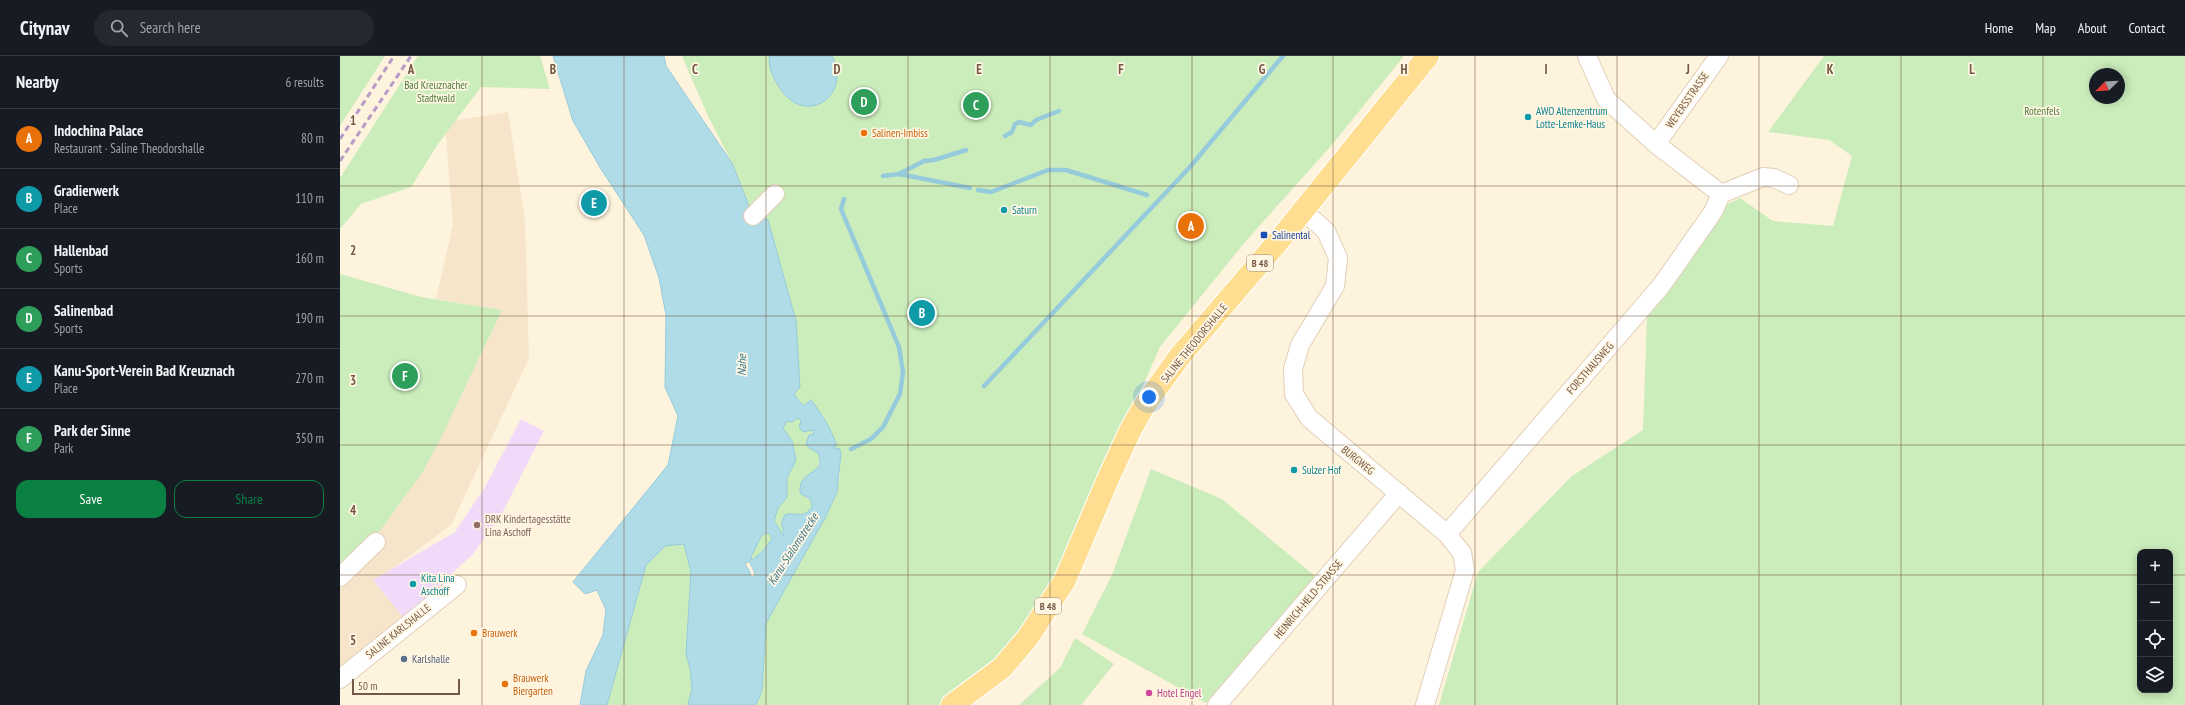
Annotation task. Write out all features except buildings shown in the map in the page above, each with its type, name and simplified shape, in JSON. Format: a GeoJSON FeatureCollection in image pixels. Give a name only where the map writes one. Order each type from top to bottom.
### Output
{"type":"FeatureCollection","features":[{"type":"Feature","properties":{"kind":"main road","name":"SALINE THEODORSHALLE"},"geometry":{"type":"LineString","coordinates":[[952,705],[1002,668],[1029,636],[1065,580],[1108,479],[1144,406],[1180,356],[1303,211],[1428,56]]}},
{"type":"Feature","properties":{"kind":"street"},"geometry":{"type":"LineString","coordinates":[[1587,56],[1606,99],[1656,144],[1721,194],[1763,177],[1774,178],[1789,185]]}},
{"type":"Feature","properties":{"kind":"street","name":"WEYERSSTRASSE"},"geometry":{"type":"LineString","coordinates":[[1656,144],[1719,56]]}},
{"type":"Feature","properties":{"kind":"street"},"geometry":{"type":"LineString","coordinates":[[753,216],[776,194]]}},
{"type":"Feature","properties":{"kind":"street","name":"FORSTHAUSWEG"},"geometry":{"type":"LineString","coordinates":[[1447,534],[1661,286],[1701,230],[1721,194]]}},
{"type":"Feature","properties":{"kind":"street","name":"BURGWEG"},"geometry":{"type":"LineString","coordinates":[[1303,211],[1326,231],[1338,258],[1335,286],[1300,345],[1293,369],[1294,394],[1309,418],[1447,534],[1462,553],[1465,570],[1425,705]]}},
{"type":"Feature","properties":{"kind":"street","name":"HEINRICH-HELD-STRASSE"},"geometry":{"type":"LineString","coordinates":[[1217,705],[1399,493]]}},
{"type":"Feature","properties":{"kind":"street"},"geometry":{"type":"LineString","coordinates":[[340,577],[376,542]]}},
{"type":"Feature","properties":{"kind":"street","name":"SALINE KARLSHALLE"},"geometry":{"type":"LineString","coordinates":[[340,679],[456,584]]}},
{"type":"Feature","properties":{"kind":"shaded area"},"geometry":{"type":"Polygon","coordinates":[[[508,112],[525,220],[529,358],[451,525],[395,567],[373,580],[404,618],[340,671],[340,571],[377,535],[422,473],[439,442],[502,310],[436,299],[453,225],[445,122],[508,112]]]}},
{"type":"Feature","properties":{"kind":"shaded area","name":"DRK Kindertagesstätte Lina Aschoff"},"geometry":{"type":"Polygon","coordinates":[[[521,419],[544,431],[500,517],[473,554],[404,618],[373,580],[455,532],[485,487],[521,419]]]}},
{"type":"Feature","properties":{"kind":"green space","name":"Bad Kreuznacher Stadtwald"},"geometry":{"type":"Polygon","coordinates":[[[340,56],[385,56],[340,126],[340,56]]]}},
{"type":"Feature","properties":{"kind":"green space","name":"Bad Kreuznacher Stadtwald"},"geometry":{"type":"Polygon","coordinates":[[[418,56],[540,56],[550,89],[481,87],[438,144],[411,187],[361,204],[340,229],[340,178],[418,56]]]}},
{"type":"Feature","properties":{"kind":"green space"},"geometry":{"type":"Polygon","coordinates":[[[682,56],[1404,56],[1330,147],[1245,242],[1160,347],[1059,575],[1024,633],[968,687],[940,705],[756,705],[762,690],[766,623],[825,518],[837,492],[840,475],[834,447],[837,446],[822,414],[810,400],[803,406],[794,394],[753,216],[732,163],[708,116],[682,56]]]}},
{"type":"Feature","properties":{"kind":"green space","name":"Rotenfels"},"geometry":{"type":"Polygon","coordinates":[[[1824,56],[2185,56],[2185,705],[1439,705],[1478,572],[1572,476],[1643,430],[1647,318],[1720,208],[1740,198],[1773,221],[1833,226],[1852,156],[1829,140],[1768,132],[1824,56]]]}},
{"type":"Feature","properties":{"kind":"green space"},"geometry":{"type":"Polygon","coordinates":[[[340,274],[421,297],[502,310],[439,442],[422,473],[377,535],[340,571],[340,274]]]}},
{"type":"Feature","properties":{"kind":"green space"},"geometry":{"type":"Polygon","coordinates":[[[798,418],[813,430],[814,434],[809,448],[818,453],[820,458],[817,470],[812,472],[806,498],[813,502],[812,508],[809,512],[803,515],[786,514],[782,519],[784,537],[774,521],[778,508],[787,497],[787,478],[796,460],[792,441],[783,428],[787,421],[798,418]]]}},
{"type":"Feature","properties":{"kind":"green space"},"geometry":{"type":"Polygon","coordinates":[[[1151,469],[1222,499],[1315,576],[1206,703],[1082,634],[1112,575],[1151,469]]]}},
{"type":"Feature","properties":{"kind":"green space"},"geometry":{"type":"Polygon","coordinates":[[[767,533],[770,534],[772,539],[762,552],[752,560],[751,557],[762,535],[767,533]]]}},
{"type":"Feature","properties":{"kind":"green space"},"geometry":{"type":"Polygon","coordinates":[[[684,544],[691,572],[686,654],[690,668],[692,689],[688,705],[607,705],[646,565],[665,546],[684,544]]]}},
{"type":"Feature","properties":{"kind":"green space"},"geometry":{"type":"Polygon","coordinates":[[[1075,638],[1114,664],[1081,705],[1019,705],[1060,668],[1075,638]]]}},
{"type":"Feature","properties":{"kind":"water"},"geometry":{"type":"Polygon","coordinates":[[[553,56],[664,56],[666,66],[732,163],[753,216],[768,220],[796,321],[800,387],[794,394],[803,406],[811,400],[832,434],[837,446],[834,447],[835,449],[839,448],[841,453],[837,492],[825,518],[766,623],[762,690],[756,705],[688,705],[692,689],[690,668],[686,654],[691,572],[684,544],[665,546],[646,565],[607,705],[580,705],[586,671],[603,635],[606,610],[597,590],[585,594],[573,582],[668,465],[678,416],[665,387],[666,315],[659,278],[644,235],[601,169],[573,121],[553,56]],[[798,418],[792,422],[787,421],[783,428],[792,441],[796,460],[787,478],[787,497],[778,508],[774,521],[784,536],[782,520],[786,514],[800,515],[809,511],[812,507],[811,500],[800,493],[801,485],[803,479],[816,469],[820,460],[818,453],[809,448],[806,444],[809,435],[814,434],[813,430],[803,432],[799,427],[801,421],[798,418]],[[767,533],[762,535],[751,557],[752,560],[762,552],[772,539],[770,534],[767,533]],[[749,561],[745,564],[751,577],[755,577],[749,561]]]}},
{"type":"Feature","properties":{"kind":"water"},"geometry":{"type":"Polygon","coordinates":[[[769,56],[832,56],[837,71],[836,84],[831,95],[822,102],[812,106],[800,105],[788,98],[774,78],[770,68],[769,56]]]}},
{"type":"Feature","properties":{"kind":"waterway"},"geometry":{"type":"LineString","coordinates":[[984,386],[1189,168],[1283,56]]}},
{"type":"Feature","properties":{"kind":"waterway"},"geometry":{"type":"LineString","coordinates":[[1005,136],[1012,132],[1015,124],[1019,122],[1031,125],[1036,120],[1059,111]]}},
{"type":"Feature","properties":{"kind":"waterway"},"geometry":{"type":"LineString","coordinates":[[899,174],[924,161],[934,160],[966,150]]}},
{"type":"Feature","properties":{"kind":"waterway"},"geometry":{"type":"LineString","coordinates":[[978,190],[991,192],[1048,170],[1066,170],[1147,195]]}},
{"type":"Feature","properties":{"kind":"waterway"},"geometry":{"type":"LineString","coordinates":[[883,176],[899,174],[970,188]]}},
{"type":"Feature","properties":{"kind":"waterway"},"geometry":{"type":"LineString","coordinates":[[844,199],[841,209],[899,347],[903,372],[900,394],[883,427],[871,439],[851,449]]}},
{"type":"Feature","properties":{"kind":"railway"},"geometry":{"type":"LineString","coordinates":[[340,139],[394,56]]}},
{"type":"Feature","properties":{"kind":"railway"},"geometry":{"type":"LineString","coordinates":[[340,161],[411,56]]}},
{"type":"Feature","properties":{"kind":"place","name":"Salinenbad"},"geometry":{"type":"Point","coordinates":[864,102]}},
{"type":"Feature","properties":{"kind":"place","name":"Hallenbad"},"geometry":{"type":"Point","coordinates":[976,105]}},
{"type":"Feature","properties":{"kind":"place","name":"AWO Altenzentrum Lotte-Lemke-Haus"},"geometry":{"type":"Point","coordinates":[1528,117]}},
{"type":"Feature","properties":{"kind":"place","name":"Salinen-Imbiss"},"geometry":{"type":"Point","coordinates":[864,133]}},
{"type":"Feature","properties":{"kind":"place","name":"Kanu-Sport-Verein Bad Kreuznach"},"geometry":{"type":"Point","coordinates":[594,203]}},
{"type":"Feature","properties":{"kind":"place","name":"Saturn"},"geometry":{"type":"Point","coordinates":[1004,210]}},
{"type":"Feature","properties":{"kind":"place","name":"Indochina Palace"},"geometry":{"type":"Point","coordinates":[1191,226]}},
{"type":"Feature","properties":{"kind":"place","name":"Salinental"},"geometry":{"type":"Point","coordinates":[1264,235]}},
{"type":"Feature","properties":{"kind":"place","name":"Gradierwerk"},"geometry":{"type":"Point","coordinates":[922,313]}},
{"type":"Feature","properties":{"kind":"place","name":"Park der Sinne"},"geometry":{"type":"Point","coordinates":[405,376]}},
{"type":"Feature","properties":{"kind":"place","name":"Sulzer Hof"},"geometry":{"type":"Point","coordinates":[1294,470]}},
{"type":"Feature","properties":{"kind":"place","name":"DRK Kindertagesstätte Lina Aschoff"},"geometry":{"type":"Point","coordinates":[477,525]}},
{"type":"Feature","properties":{"kind":"place","name":"Kita Lina Aschoff"},"geometry":{"type":"Point","coordinates":[413,584]}},
{"type":"Feature","properties":{"kind":"place","name":"Brauwerk"},"geometry":{"type":"Point","coordinates":[474,633]}},
{"type":"Feature","properties":{"kind":"place","name":"Karlshalle"},"geometry":{"type":"Point","coordinates":[404,659]}},
{"type":"Feature","properties":{"kind":"place","name":"Brauwerk Biergarten"},"geometry":{"type":"Point","coordinates":[505,684]}},
{"type":"Feature","properties":{"kind":"place","name":"Hotel Engel"},"geometry":{"type":"Point","coordinates":[1149,693]}},
{"type":"Feature","properties":{"kind":"water label","name":"Nahe"},"geometry":{"type":"Point","coordinates":[742,365]}},
{"type":"Feature","properties":{"kind":"water label","name":"Kanu-Slalomstrecke"},"geometry":{"type":"Point","coordinates":[793,549]}}]}
